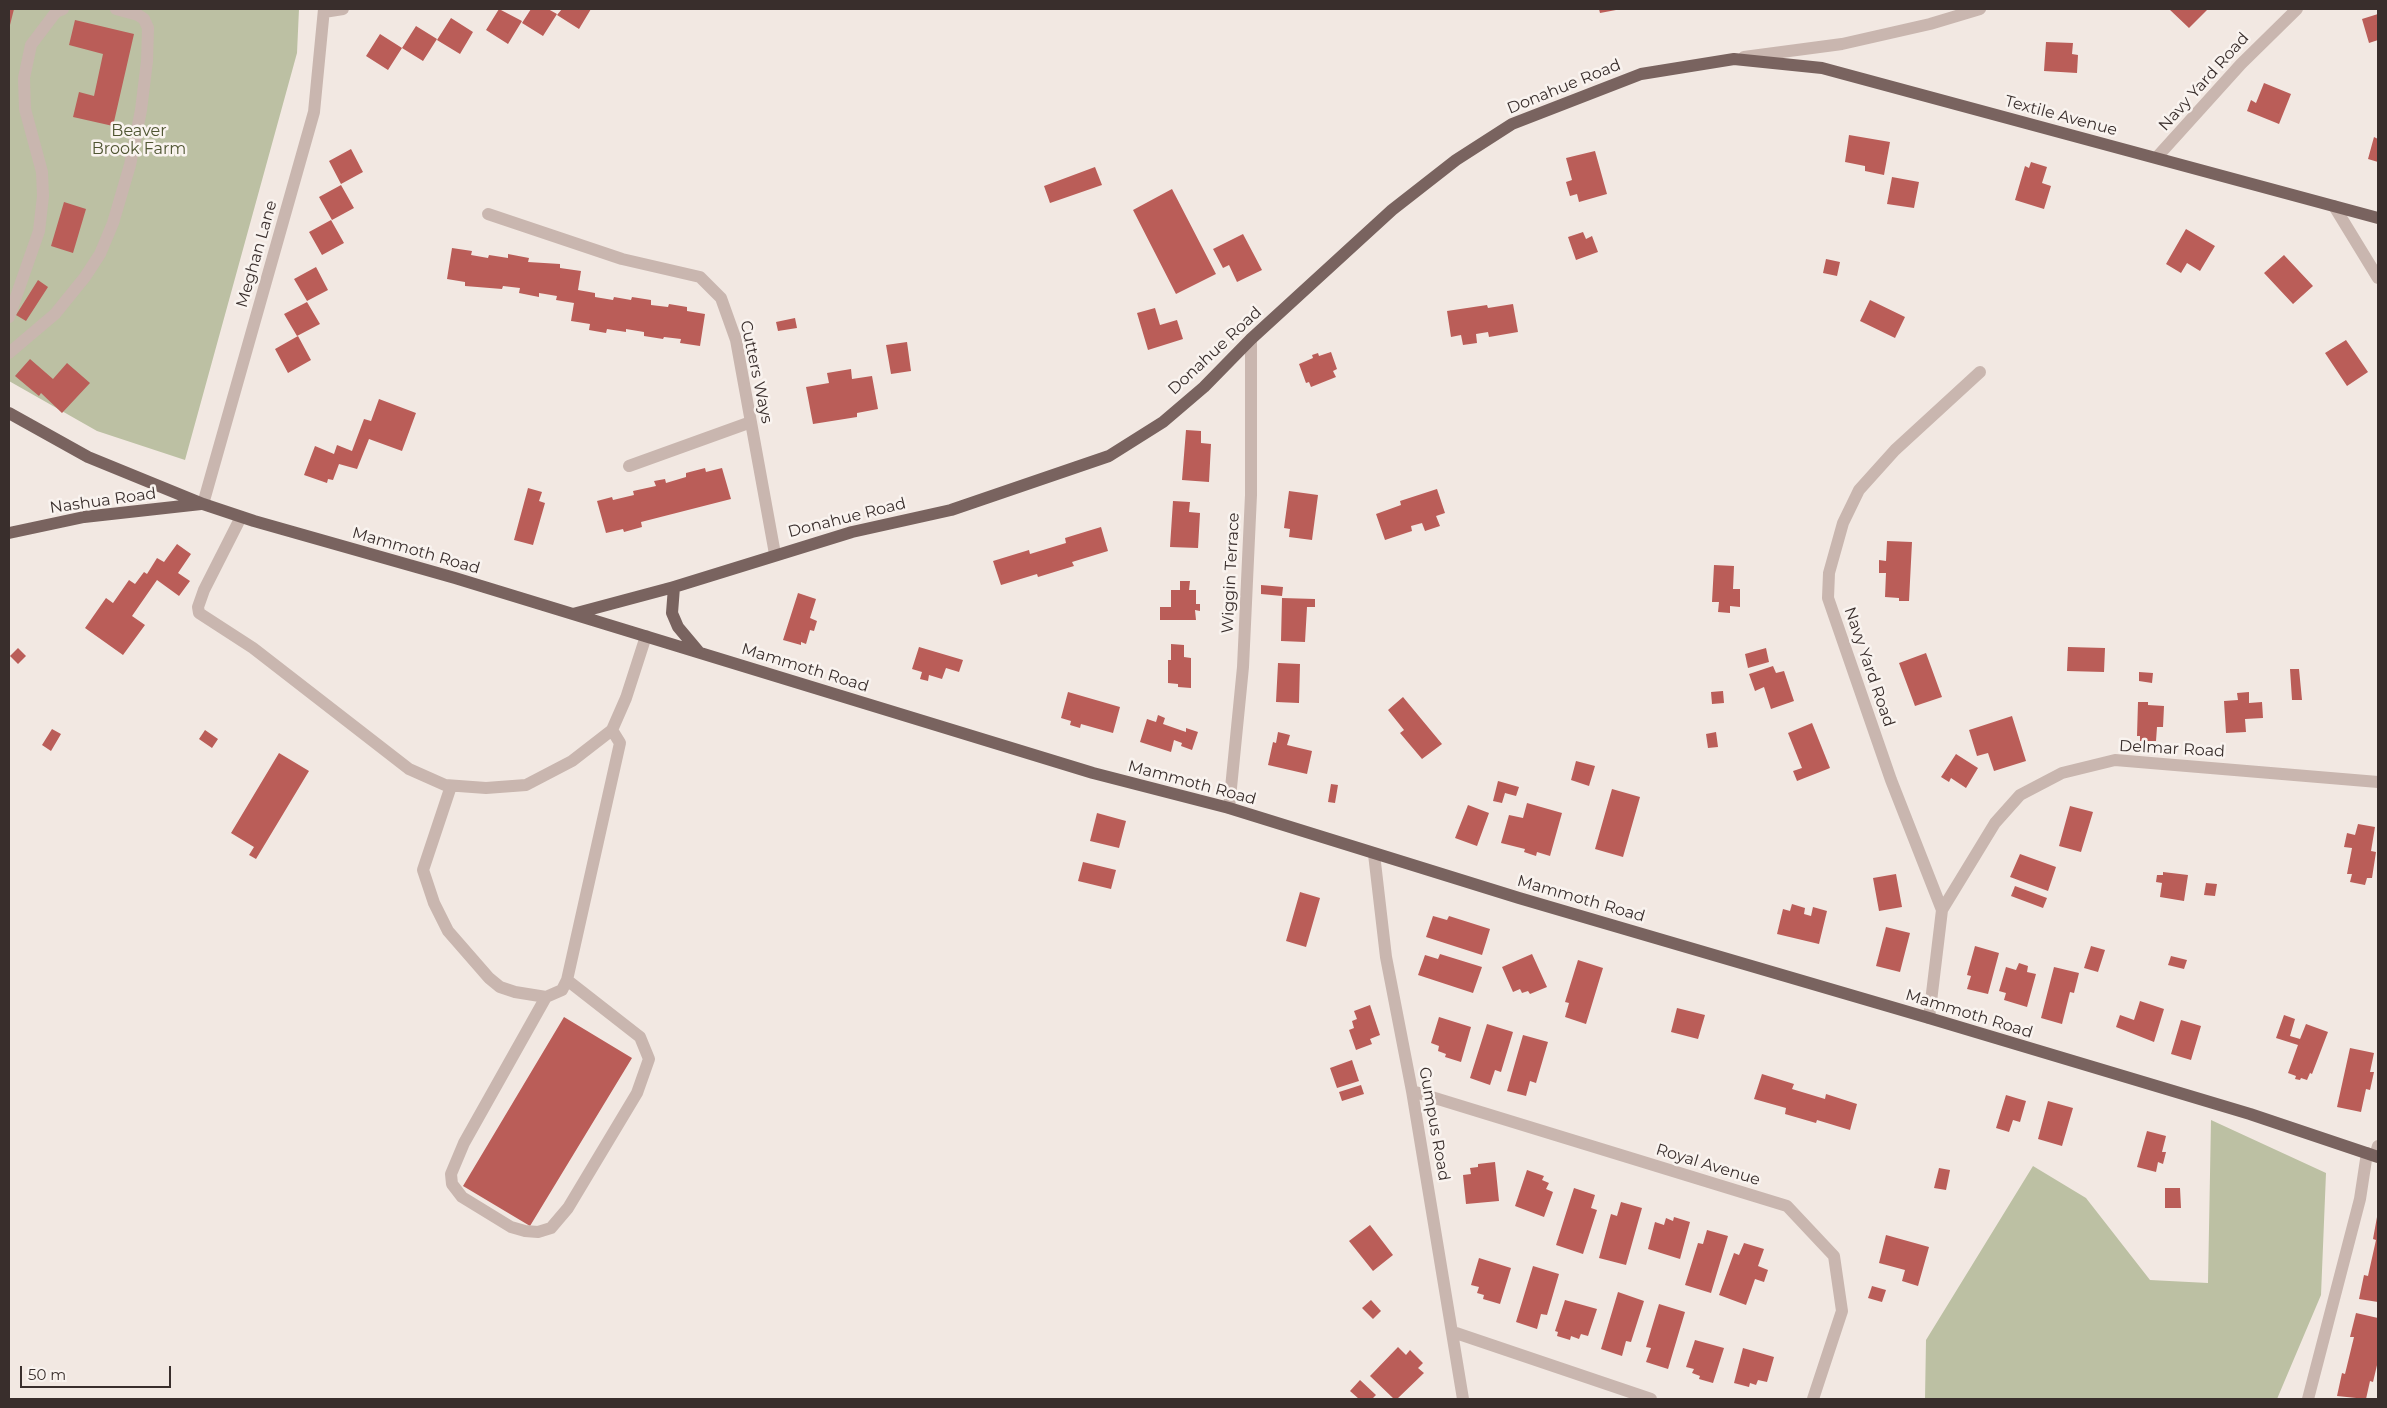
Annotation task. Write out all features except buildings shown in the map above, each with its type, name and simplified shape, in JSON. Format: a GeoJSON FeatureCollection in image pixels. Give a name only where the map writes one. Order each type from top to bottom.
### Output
{"type":"FeatureCollection","features":[{"type":"Feature","properties":{"kind":"main road","name":"Textile Avenue"},"geometry":{"type":"LineString","coordinates":[[1734,59],[1822,68],[2378,218]]}},
{"type":"Feature","properties":{"kind":"main road","name":"Donahue Road"},"geometry":{"type":"LineString","coordinates":[[571,614],[674,587],[775,554],[852,532],[951,510],[1109,456],[1163,422],[1204,387],[1251,339],[1392,210],[1456,160],[1512,124],[1641,74],[1734,59]]}},
{"type":"Feature","properties":{"kind":"main road","name":"Mammoth Road"},"geometry":{"type":"LineString","coordinates":[[9,413],[88,457],[203,504],[242,517],[455,578],[1092,773],[1229,808],[1519,898],[1929,1018],[2375,1153]]}},
{"type":"Feature","properties":{"kind":"main road","name":"Nashua Road"},"geometry":{"type":"LineString","coordinates":[[9,533],[84,517],[203,504]]}},
{"type":"Feature","properties":{"kind":"main road"},"geometry":{"type":"LineString","coordinates":[[674,587],[672,613],[678,627],[699,652]]}},
{"type":"Feature","properties":{"kind":"street"},"geometry":{"type":"LineString","coordinates":[[9,317],[39,231],[43,196],[42,172],[25,109],[24,78],[31,45],[56,12],[63,9]]}},
{"type":"Feature","properties":{"kind":"street"},"geometry":{"type":"LineString","coordinates":[[9,353],[56,314],[85,277],[108,236],[120,201],[130,165],[140,110],[147,61],[148,28],[144,19],[138,15],[116,9]]}},
{"type":"Feature","properties":{"kind":"street"},"geometry":{"type":"LineString","coordinates":[[324,10],[343,9]]}},
{"type":"Feature","properties":{"kind":"street","name":"Navy Yard Road"},"geometry":{"type":"LineString","coordinates":[[2157,158],[2246,58],[2297,9]]}},
{"type":"Feature","properties":{"kind":"street","name":"Meghan Lane"},"geometry":{"type":"LineString","coordinates":[[203,504],[314,112],[324,10]]}},
{"type":"Feature","properties":{"kind":"street"},"geometry":{"type":"LineString","coordinates":[[1734,59],[1842,44],[1973,10]]}},
{"type":"Feature","properties":{"kind":"street"},"geometry":{"type":"LineString","coordinates":[[2334,206],[2378,278]]}},
{"type":"Feature","properties":{"kind":"street","name":"Cutters Ways"},"geometry":{"type":"LineString","coordinates":[[488,214],[622,259],[700,277],[721,298],[736,340],[775,554]]}},
{"type":"Feature","properties":{"kind":"street","name":"Wiggin Terrace"},"geometry":{"type":"LineString","coordinates":[[1229,808],[1243,667],[1251,495],[1251,339]]}},
{"type":"Feature","properties":{"kind":"street","name":"Navy Yard Road"},"geometry":{"type":"LineString","coordinates":[[1929,1018],[1942,910],[1891,780],[1828,598],[1830,573],[1843,523],[1859,490],[1895,450],[1980,372]]}},
{"type":"Feature","properties":{"kind":"street"},"geometry":{"type":"LineString","coordinates":[[628,466],[751,422]]}},
{"type":"Feature","properties":{"kind":"street"},"geometry":{"type":"LineString","coordinates":[[242,517],[204,590],[198,607],[199,612],[253,648],[408,769],[445,785],[486,788],[526,786],[572,761],[612,730],[626,698],[646,636]]}},
{"type":"Feature","properties":{"kind":"street"},"geometry":{"type":"LineString","coordinates":[[452,786],[423,870],[434,903],[448,931],[489,978],[500,987],[515,992],[546,997],[562,990],[567,980],[620,743],[612,730]]}},
{"type":"Feature","properties":{"kind":"street","name":"Delmar Road"},"geometry":{"type":"LineString","coordinates":[[1942,910],[1995,823],[2020,795],[2062,773],[2115,760],[2378,782]]}},
{"type":"Feature","properties":{"kind":"street","name":"Gumpus Road"},"geometry":{"type":"LineString","coordinates":[[1374,854],[1386,957],[1412,1091],[1453,1332],[1462,1399]]}},
{"type":"Feature","properties":{"kind":"street"},"geometry":{"type":"LineString","coordinates":[[546,997],[464,1143],[451,1174],[452,1184],[462,1197],[511,1227],[538,1232],[551,1228],[568,1208],[637,1093],[649,1059],[640,1037],[567,980]]}},
{"type":"Feature","properties":{"kind":"street","name":"Royal Avenue"},"geometry":{"type":"LineString","coordinates":[[1412,1091],[1787,1206],[1834,1256],[1842,1311],[1813,1399]]}},
{"type":"Feature","properties":{"kind":"street"},"geometry":{"type":"LineString","coordinates":[[2308,1399],[2360,1199],[2375,1153]]}},
{"type":"Feature","properties":{"kind":"street"},"geometry":{"type":"LineString","coordinates":[[1453,1332],[1651,1399]]}},
{"type":"Feature","properties":{"kind":"green space","name":"Beaver Brook Farm"},"geometry":{"type":"Polygon","coordinates":[[[9,9],[299,9],[297,53],[185,460],[97,431],[9,381],[9,9]]]}},
{"type":"Feature","properties":{"kind":"green space"},"geometry":{"type":"Polygon","coordinates":[[[2211,1120],[2326,1173],[2321,1295],[2277,1399],[1925,1399],[1926,1340],[2033,1166],[2086,1198],[2150,1280],[2208,1283],[2211,1120]]]}}]}
